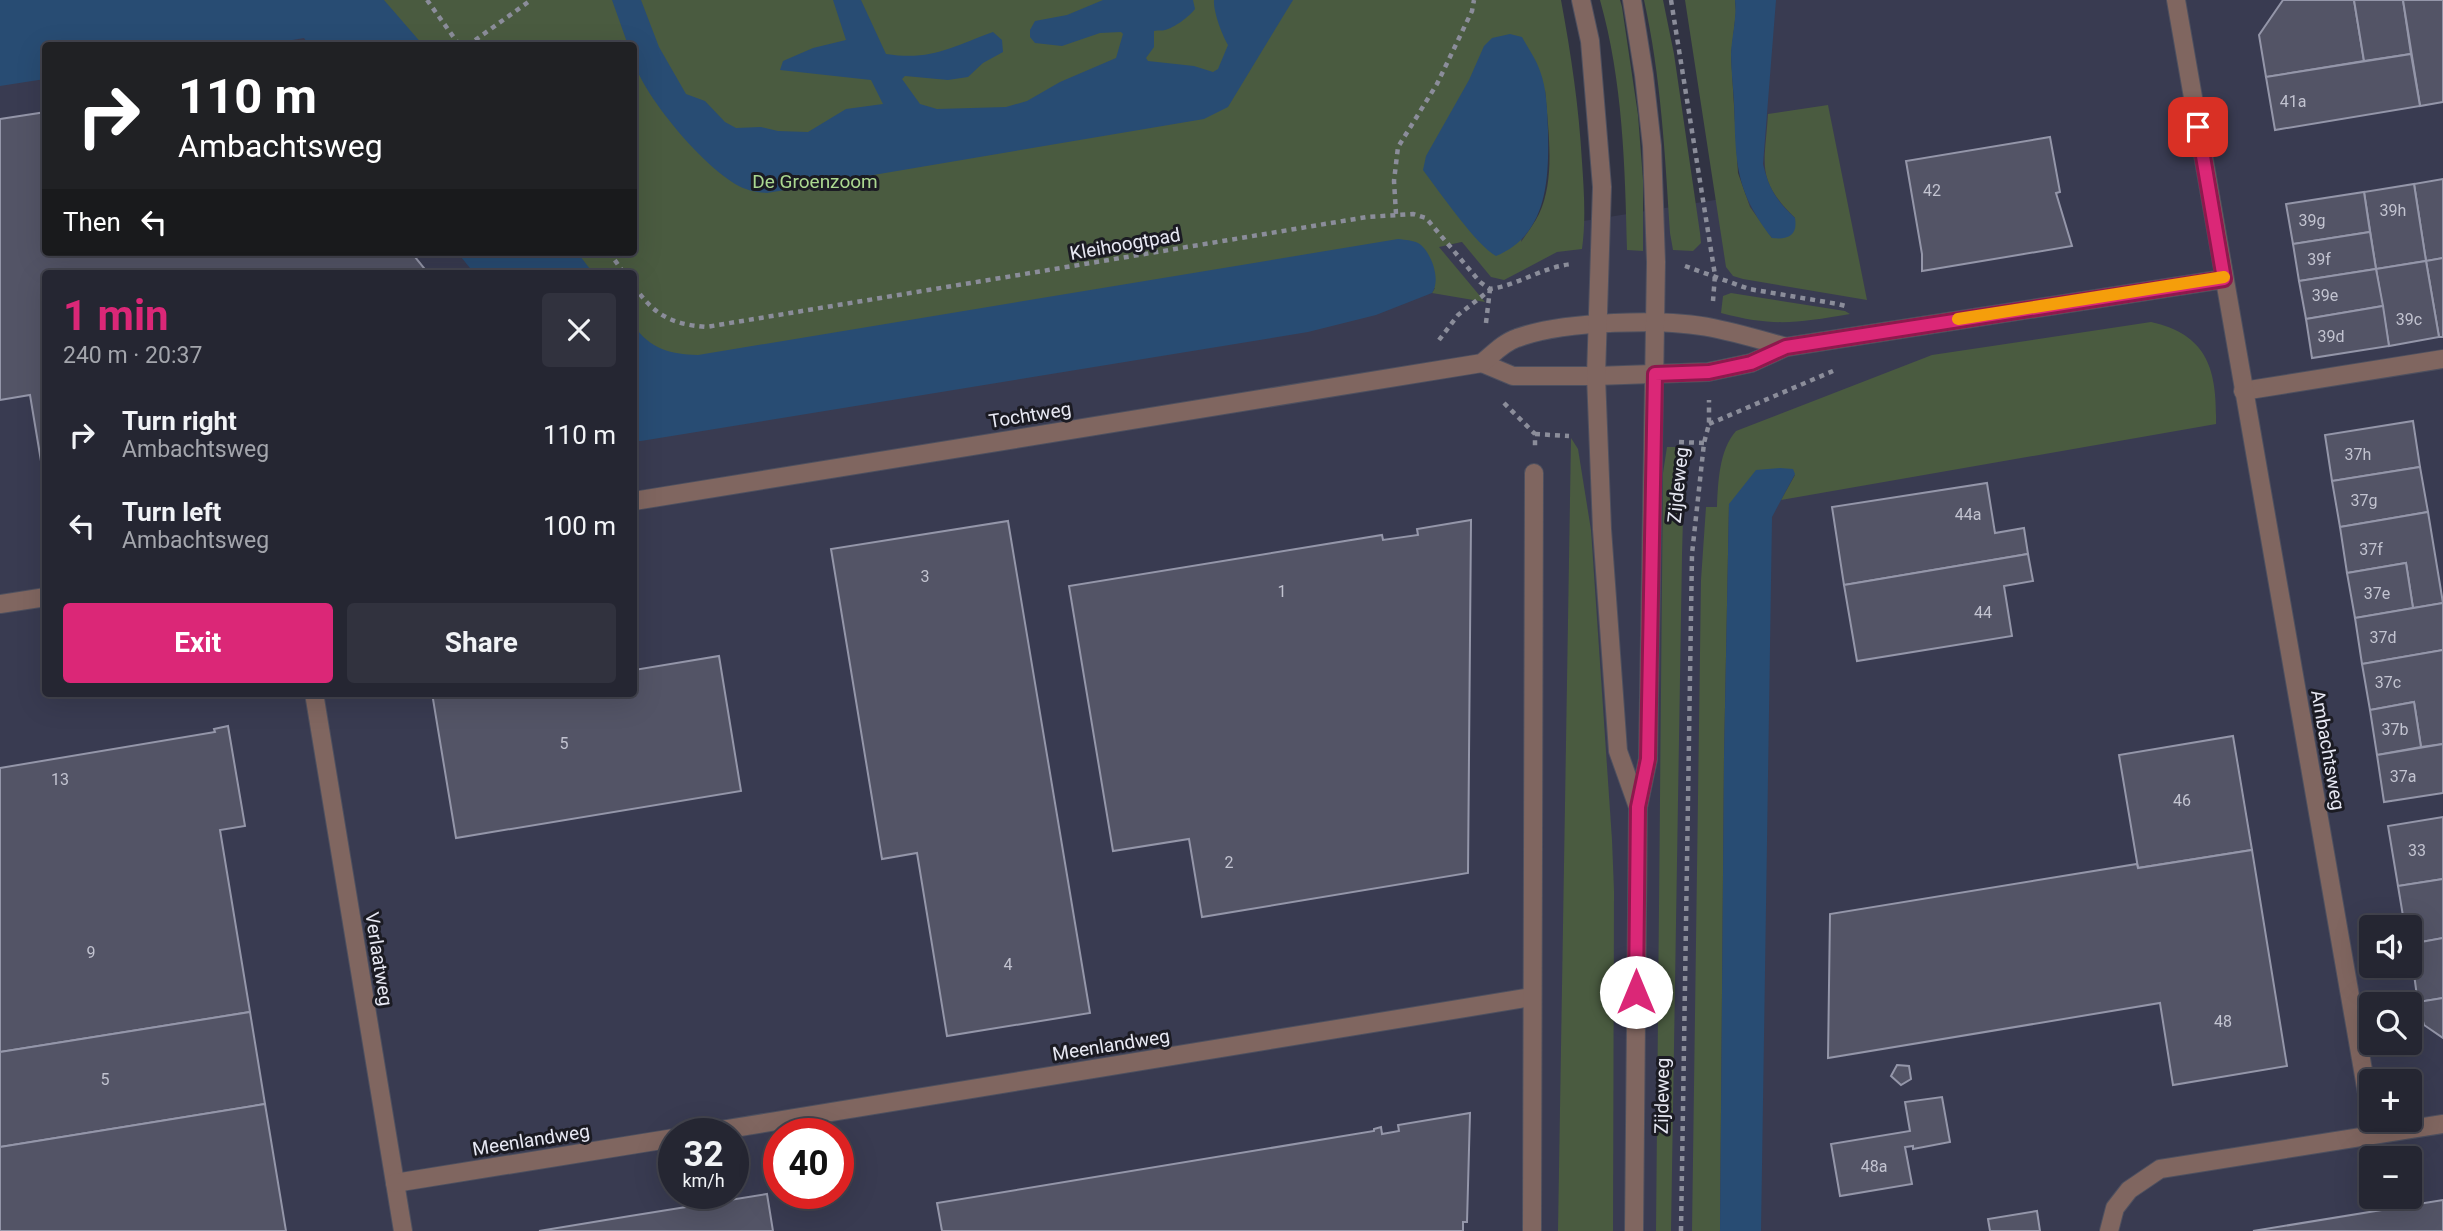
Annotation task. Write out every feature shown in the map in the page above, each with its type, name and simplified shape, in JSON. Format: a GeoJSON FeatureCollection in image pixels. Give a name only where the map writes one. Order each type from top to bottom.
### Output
{"type":"FeatureCollection","features":[{"type":"Feature","properties":{"kind":"street","name":"Zijdeweg"},"geometry":{"type":"LineString","coordinates":[[1581,0],[1590,41],[1602,187],[1596,376],[1602,529],[1618,751],[1638,807]]}},
{"type":"Feature","properties":{"kind":"street","name":"Zijdeweg"},"geometry":{"type":"LineString","coordinates":[[1632,0],[1652,146],[1656,323],[1648,759],[1638,807],[1634,1231]]}},
{"type":"Feature","properties":{"kind":"street","name":"Ambachtsweg"},"geometry":{"type":"LineString","coordinates":[[2176,0],[2363,1069]]}},
{"type":"Feature","properties":{"kind":"street"},"geometry":{"type":"LineString","coordinates":[[1482,363],[1513,376],[1709,372],[1751,363],[1786,347],[2224,279]]}},
{"type":"Feature","properties":{"kind":"street","name":"Tochtweg"},"geometry":{"type":"LineString","coordinates":[[637,501],[1482,363],[1514,338],[1555,328],[1656,323]]}},
{"type":"Feature","properties":{"kind":"street"},"geometry":{"type":"LineString","coordinates":[[1656,323],[1711,327],[1786,347]]}},
{"type":"Feature","properties":{"kind":"street"},"geometry":{"type":"LineString","coordinates":[[2243,391],[2443,359]]}},
{"type":"Feature","properties":{"kind":"street"},"geometry":{"type":"LineString","coordinates":[[1532,1231],[1534,473]]}},
{"type":"Feature","properties":{"kind":"street"},"geometry":{"type":"LineString","coordinates":[[0,604],[42,598]]}},
{"type":"Feature","properties":{"kind":"street","name":"Verlaatweg"},"geometry":{"type":"LineString","coordinates":[[315,697],[403,1231]]}},
{"type":"Feature","properties":{"kind":"street","name":"Meenlandweg"},"geometry":{"type":"LineString","coordinates":[[749,1125],[1532,997]]}},
{"type":"Feature","properties":{"kind":"street"},"geometry":{"type":"LineString","coordinates":[[2422,1124],[2443,1124]]}},
{"type":"Feature","properties":{"kind":"street"},"geometry":{"type":"LineString","coordinates":[[2109,1231],[2115,1208],[2129,1190],[2160,1169],[2359,1127]]}},
{"type":"Feature","properties":{"kind":"street","name":"Meenlandweg"},"geometry":{"type":"LineString","coordinates":[[395,1184],[658,1141]]}},
{"type":"Feature","properties":{"kind":"path"},"geometry":{"type":"LineString","coordinates":[[427,0],[457,42]]}},
{"type":"Feature","properties":{"kind":"path"},"geometry":{"type":"LineString","coordinates":[[473,42],[531,0]]}},
{"type":"Feature","properties":{"kind":"path"},"geometry":{"type":"LineString","coordinates":[[1396,214],[1394,181],[1398,147],[1437,85],[1472,10],[1474,0]]}},
{"type":"Feature","properties":{"kind":"path"},"geometry":{"type":"LineString","coordinates":[[1671,0],[1715,275],[1711,327]]}},
{"type":"Feature","properties":{"kind":"path","name":"Kleihoogtpad"},"geometry":{"type":"LineString","coordinates":[[637,289],[661,315],[682,325],[706,327],[1396,214],[1413,214],[1426,218],[1479,282],[1490,289]]}},
{"type":"Feature","properties":{"kind":"path"},"geometry":{"type":"LineString","coordinates":[[1433,371],[1437,342],[1458,315],[1490,289],[1505,287],[1537,272],[1561,265],[1600,262]]}},
{"type":"Feature","properties":{"kind":"path"},"geometry":{"type":"LineString","coordinates":[[1715,275],[1749,289],[1838,303],[1851,308]]}},
{"type":"Feature","properties":{"kind":"path"},"geometry":{"type":"LineString","coordinates":[[1709,424],[1843,365]]}},
{"type":"Feature","properties":{"kind":"path","name":"Zijdeweg"},"geometry":{"type":"LineString","coordinates":[[1681,1231],[1692,554],[1704,443],[1709,424],[1709,372]]}},
{"type":"Feature","properties":{"kind":"shaded area"},"geometry":{"type":"Polygon","coordinates":[[[1760,0],[2443,0],[2443,1231],[0,1231],[0,48],[42,42],[42,256],[516,256],[528,270],[42,270],[42,697],[637,697],[637,399],[1509,233],[1759,193],[1760,0]]]}},
{"type":"Feature","properties":{"kind":"shaded area"},"geometry":{"type":"Polygon","coordinates":[[[312,5],[343,42],[44,42],[312,5]]]}},
{"type":"Feature","properties":{"kind":"green space","name":"De Groenzoom"},"geometry":{"type":"Polygon","coordinates":[[[0,0],[1561,0],[1581,141],[1584,206],[1582,249],[1557,252],[1504,280],[1491,277],[1462,242],[1439,247],[1485,302],[1432,293],[1435,288],[637,400],[637,270],[528,270],[516,256],[637,256],[637,42],[343,42],[312,5],[0,0]],[[1545,90],[1521,242],[1533,225],[1544,200],[1550,153],[1545,90]]]}},
{"type":"Feature","properties":{"kind":"green space"},"geometry":{"type":"Polygon","coordinates":[[[1600,0],[1620,0],[1622,7],[1638,115],[1643,180],[1643,251],[1627,250],[1624,156],[1618,93],[1600,0]]]}},
{"type":"Feature","properties":{"kind":"green space"},"geometry":{"type":"Polygon","coordinates":[[[1644,0],[1663,0],[1674,54],[1701,243],[1693,251],[1673,250],[1658,87],[1644,0]]]}},
{"type":"Feature","properties":{"kind":"green space"},"geometry":{"type":"Polygon","coordinates":[[[1685,0],[1735,0],[1731,55],[1738,173],[1750,207],[1772,238],[1795,218],[1773,192],[1765,170],[1768,114],[1828,105],[1867,300],[1743,279],[1733,276],[1726,267],[1685,0]]]}},
{"type":"Feature","properties":{"kind":"green space"},"geometry":{"type":"Polygon","coordinates":[[[1731,293],[1850,314],[1815,320],[1771,322],[1721,313],[1723,296],[1731,293]]]}},
{"type":"Feature","properties":{"kind":"green space"},"geometry":{"type":"Polygon","coordinates":[[[2151,322],[2186,336],[2206,358],[2214,388],[2216,424],[1781,500],[1795,475],[1729,504],[1720,1231],[1692,1231],[1701,580],[1706,507],[1717,507],[1720,467],[1730,439],[1736,431],[1932,355],[2151,322]]]}},
{"type":"Feature","properties":{"kind":"green space"},"geometry":{"type":"Polygon","coordinates":[[[1571,438],[1578,449],[1591,530],[1612,840],[1613,1231],[1558,1231],[1571,438]]]}},
{"type":"Feature","properties":{"kind":"green space"},"geometry":{"type":"Polygon","coordinates":[[[1667,447],[1680,447],[1688,453],[1684,482],[1682,555],[1671,1231],[1656,1231],[1663,473],[1667,447]]]}},
{"type":"Feature","properties":{"kind":"water"},"geometry":{"type":"Polygon","coordinates":[[[0,0],[384,0],[420,42],[307,42],[304,38],[281,42],[42,42],[42,79],[0,86],[0,0]]]}},
{"type":"Feature","properties":{"kind":"water"},"geometry":{"type":"Polygon","coordinates":[[[612,0],[641,0],[659,47],[686,94],[705,101],[725,122],[736,128],[761,127],[778,131],[808,132],[846,109],[883,104],[871,80],[780,70],[783,61],[813,48],[846,40],[833,0],[861,0],[886,54],[929,54],[993,32],[1002,40],[1003,52],[983,63],[968,77],[948,80],[905,76],[902,79],[920,104],[937,109],[1006,107],[1027,101],[1060,82],[1116,58],[1123,34],[1121,32],[1100,33],[1062,46],[1035,43],[1030,37],[1035,21],[1067,15],[1103,0],[1193,0],[1195,9],[1186,18],[1169,29],[1154,31],[1154,47],[1146,58],[1148,61],[1194,66],[1213,72],[1218,69],[1228,45],[1218,23],[1214,0],[1293,0],[1228,107],[1204,119],[767,193],[746,189],[732,182],[698,153],[665,114],[640,77],[637,70],[637,42],[627,42],[612,0]]]}},
{"type":"Feature","properties":{"kind":"water"},"geometry":{"type":"Polygon","coordinates":[[[1735,0],[1776,0],[1763,164],[1774,194],[1795,218],[1793,233],[1783,238],[1772,238],[1760,221],[1750,204],[1740,174],[1735,141],[1731,60],[1735,0]]]}},
{"type":"Feature","properties":{"kind":"water"},"geometry":{"type":"Polygon","coordinates":[[[1510,34],[1522,37],[1542,78],[1547,108],[1548,167],[1546,186],[1536,219],[1526,234],[1496,256],[1469,230],[1423,170],[1426,156],[1469,80],[1484,46],[1492,38],[1510,34]]]}},
{"type":"Feature","properties":{"kind":"water"},"geometry":{"type":"Polygon","coordinates":[[[1398,239],[1416,242],[1425,249],[1432,261],[1436,281],[1432,293],[1376,315],[1308,332],[637,441],[637,330],[661,349],[698,355],[1398,239]]]}},
{"type":"Feature","properties":{"kind":"water"},"geometry":{"type":"Polygon","coordinates":[[[460,256],[580,256],[591,270],[472,270],[460,256]]]}},
{"type":"Feature","properties":{"kind":"water"},"geometry":{"type":"Polygon","coordinates":[[[1793,469],[1795,474],[1772,517],[1761,1231],[1720,1231],[1729,504],[1756,470],[1793,469]]]}},
{"type":"Feature","properties":{"kind":"building"},"geometry":{"type":"Polygon","coordinates":[[[2283,0],[2354,0],[2364,61],[2266,77],[2259,35],[2283,0]]]}},
{"type":"Feature","properties":{"kind":"building"},"geometry":{"type":"Polygon","coordinates":[[[2354,0],[2403,0],[2411,54],[2364,61],[2354,0]]]}},
{"type":"Feature","properties":{"kind":"building"},"geometry":{"type":"Polygon","coordinates":[[[2403,0],[2443,0],[2443,102],[2420,106],[2403,0]]]}},
{"type":"Feature","properties":{"kind":"building"},"geometry":{"type":"Polygon","coordinates":[[[2411,54],[2420,106],[2275,130],[2266,77],[2411,54]]]}},
{"type":"Feature","properties":{"kind":"building"},"geometry":{"type":"Polygon","coordinates":[[[42,113],[42,256],[414,256],[426,270],[42,270],[42,467],[30,395],[0,400],[0,119],[42,113]]]}},
{"type":"Feature","properties":{"kind":"building"},"geometry":{"type":"Polygon","coordinates":[[[2050,137],[2060,192],[2056,193],[2072,246],[1922,271],[1922,254],[1906,161],[2050,137]]]}},
{"type":"Feature","properties":{"kind":"building"},"geometry":{"type":"Polygon","coordinates":[[[2443,179],[2443,258],[2426,261],[2414,184],[2443,179]]]}},
{"type":"Feature","properties":{"kind":"building"},"geometry":{"type":"Polygon","coordinates":[[[2414,184],[2426,261],[2376,269],[2364,192],[2414,184]]]}},
{"type":"Feature","properties":{"kind":"building"},"geometry":{"type":"Polygon","coordinates":[[[2364,192],[2370,232],[2293,244],[2286,204],[2364,192]]]}},
{"type":"Feature","properties":{"kind":"building"},"geometry":{"type":"Polygon","coordinates":[[[2370,232],[2376,269],[2299,281],[2293,244],[2370,232]]]}},
{"type":"Feature","properties":{"kind":"building"},"geometry":{"type":"Polygon","coordinates":[[[2443,258],[2443,337],[2439,337],[2426,261],[2443,258]]]}},
{"type":"Feature","properties":{"kind":"building"},"geometry":{"type":"Polygon","coordinates":[[[2426,261],[2439,337],[2389,346],[2376,269],[2426,261]]]}},
{"type":"Feature","properties":{"kind":"building"},"geometry":{"type":"Polygon","coordinates":[[[2376,269],[2383,306],[2306,319],[2299,281],[2376,269]]]}},
{"type":"Feature","properties":{"kind":"building"},"geometry":{"type":"Polygon","coordinates":[[[2383,306],[2389,346],[2312,358],[2306,319],[2383,306]]]}},
{"type":"Feature","properties":{"kind":"building"},"geometry":{"type":"Polygon","coordinates":[[[2413,421],[2420,467],[2332,481],[2325,435],[2413,421]]]}},
{"type":"Feature","properties":{"kind":"building"},"geometry":{"type":"Polygon","coordinates":[[[2420,467],[2428,512],[2340,527],[2332,481],[2420,467]]]}},
{"type":"Feature","properties":{"kind":"building"},"geometry":{"type":"Polygon","coordinates":[[[1987,483],[1995,533],[2024,528],[2028,554],[1844,585],[1832,507],[1987,483]]]}},
{"type":"Feature","properties":{"kind":"building"},"geometry":{"type":"Polygon","coordinates":[[[2428,512],[2443,603],[2413,608],[2406,563],[2347,573],[2340,527],[2428,512]]]}},
{"type":"Feature","properties":{"kind":"building"},"geometry":{"type":"Polygon","coordinates":[[[1471,520],[1468,873],[1202,917],[1189,839],[1113,851],[1069,586],[1382,535],[1383,540],[1418,535],[1417,529],[1471,520]]]}},
{"type":"Feature","properties":{"kind":"building"},"geometry":{"type":"Polygon","coordinates":[[[1008,521],[1090,1013],[947,1036],[917,853],[882,859],[831,549],[1008,521]]]}},
{"type":"Feature","properties":{"kind":"building"},"geometry":{"type":"Polygon","coordinates":[[[2028,554],[2033,581],[2004,586],[2012,636],[1857,661],[1844,585],[2028,554]]]}},
{"type":"Feature","properties":{"kind":"building"},"geometry":{"type":"Polygon","coordinates":[[[2406,563],[2413,608],[2355,618],[2347,573],[2406,563]]]}},
{"type":"Feature","properties":{"kind":"building"},"geometry":{"type":"Polygon","coordinates":[[[2443,603],[2443,650],[2362,664],[2355,618],[2443,603]]]}},
{"type":"Feature","properties":{"kind":"building"},"geometry":{"type":"Polygon","coordinates":[[[2443,650],[2443,744],[2421,747],[2414,702],[2370,710],[2362,664],[2443,650]]]}},
{"type":"Feature","properties":{"kind":"building"},"geometry":{"type":"Polygon","coordinates":[[[719,656],[741,791],[456,838],[433,697],[637,697],[637,670],[719,656]]]}},
{"type":"Feature","properties":{"kind":"building"},"geometry":{"type":"Polygon","coordinates":[[[2414,702],[2421,747],[2377,755],[2370,710],[2414,702]]]}},
{"type":"Feature","properties":{"kind":"building"},"geometry":{"type":"Polygon","coordinates":[[[228,726],[245,826],[220,830],[250,1012],[0,1052],[0,768],[215,732],[214,729],[228,726]]]}},
{"type":"Feature","properties":{"kind":"building"},"geometry":{"type":"Polygon","coordinates":[[[2233,736],[2252,850],[2138,868],[2119,755],[2233,736]]]}},
{"type":"Feature","properties":{"kind":"building"},"geometry":{"type":"Polygon","coordinates":[[[2443,744],[2443,793],[2384,802],[2377,755],[2443,744]]]}},
{"type":"Feature","properties":{"kind":"building"},"geometry":{"type":"Polygon","coordinates":[[[2443,817],[2443,879],[2398,886],[2388,826],[2443,817]]]}},
{"type":"Feature","properties":{"kind":"building"},"geometry":{"type":"Polygon","coordinates":[[[2252,850],[2287,1066],[2173,1085],[2160,1003],[1828,1058],[1830,914],[2137,864],[2138,868],[2252,850]]]}},
{"type":"Feature","properties":{"kind":"building"},"geometry":{"type":"Polygon","coordinates":[[[2443,879],[2443,938],[2422,942],[2422,915],[2403,915],[2398,886],[2443,879]]]}},
{"type":"Feature","properties":{"kind":"building"},"geometry":{"type":"Polygon","coordinates":[[[2443,938],[2443,998],[2422,1001],[2422,992],[2416,992],[2415,978],[2422,978],[2422,942],[2443,938]]]}},
{"type":"Feature","properties":{"kind":"building"},"geometry":{"type":"Polygon","coordinates":[[[2443,998],[2443,1038],[2424,1025],[2422,1001],[2443,998]]]}},
{"type":"Feature","properties":{"kind":"building"},"geometry":{"type":"Polygon","coordinates":[[[250,1012],[265,1104],[0,1147],[0,1052],[250,1012]]]}},
{"type":"Feature","properties":{"kind":"building"},"geometry":{"type":"Polygon","coordinates":[[[1897,1065],[1909,1066],[1911,1079],[1901,1085],[1891,1076],[1897,1065]]]}},
{"type":"Feature","properties":{"kind":"building"},"geometry":{"type":"Polygon","coordinates":[[[1942,1097],[1950,1142],[1913,1149],[1913,1146],[1905,1147],[1912,1184],[1840,1196],[1831,1144],[1910,1131],[1905,1102],[1942,1097]]]}},
{"type":"Feature","properties":{"kind":"building"},"geometry":{"type":"Polygon","coordinates":[[[265,1104],[286,1231],[0,1231],[0,1147],[265,1104]]]}},
{"type":"Feature","properties":{"kind":"building"},"geometry":{"type":"Polygon","coordinates":[[[1470,1113],[1467,1222],[1463,1222],[1463,1231],[942,1231],[937,1203],[1374,1131],[1381,1127],[1382,1134],[1399,1131],[1398,1125],[1470,1113]]]}},
{"type":"Feature","properties":{"kind":"building"},"geometry":{"type":"Polygon","coordinates":[[[763,1195],[763,1209],[769,1209],[773,1231],[539,1231],[674,1209],[749,1209],[749,1197],[763,1195]]]}},
{"type":"Feature","properties":{"kind":"building"},"geometry":{"type":"Polygon","coordinates":[[[2443,1200],[2443,1231],[2253,1231],[2388,1209],[2422,1209],[2422,1203],[2443,1200]]]}},
{"type":"Feature","properties":{"kind":"building"},"geometry":{"type":"Polygon","coordinates":[[[2037,1211],[2040,1231],[1990,1231],[1988,1219],[2037,1211]]]}},
{"type":"Feature","properties":{"kind":"slow traffic"},"geometry":{"type":"LineString","coordinates":[[1958,319],[2224,277]]}},
{"type":"Feature","properties":{"kind":"route"},"geometry":{"type":"LineString","coordinates":[[1636,992],[1638,807],[1648,759],[1655,374],[1709,372],[1751,363],[1786,347],[2224,279],[2198,127]]}}]}
